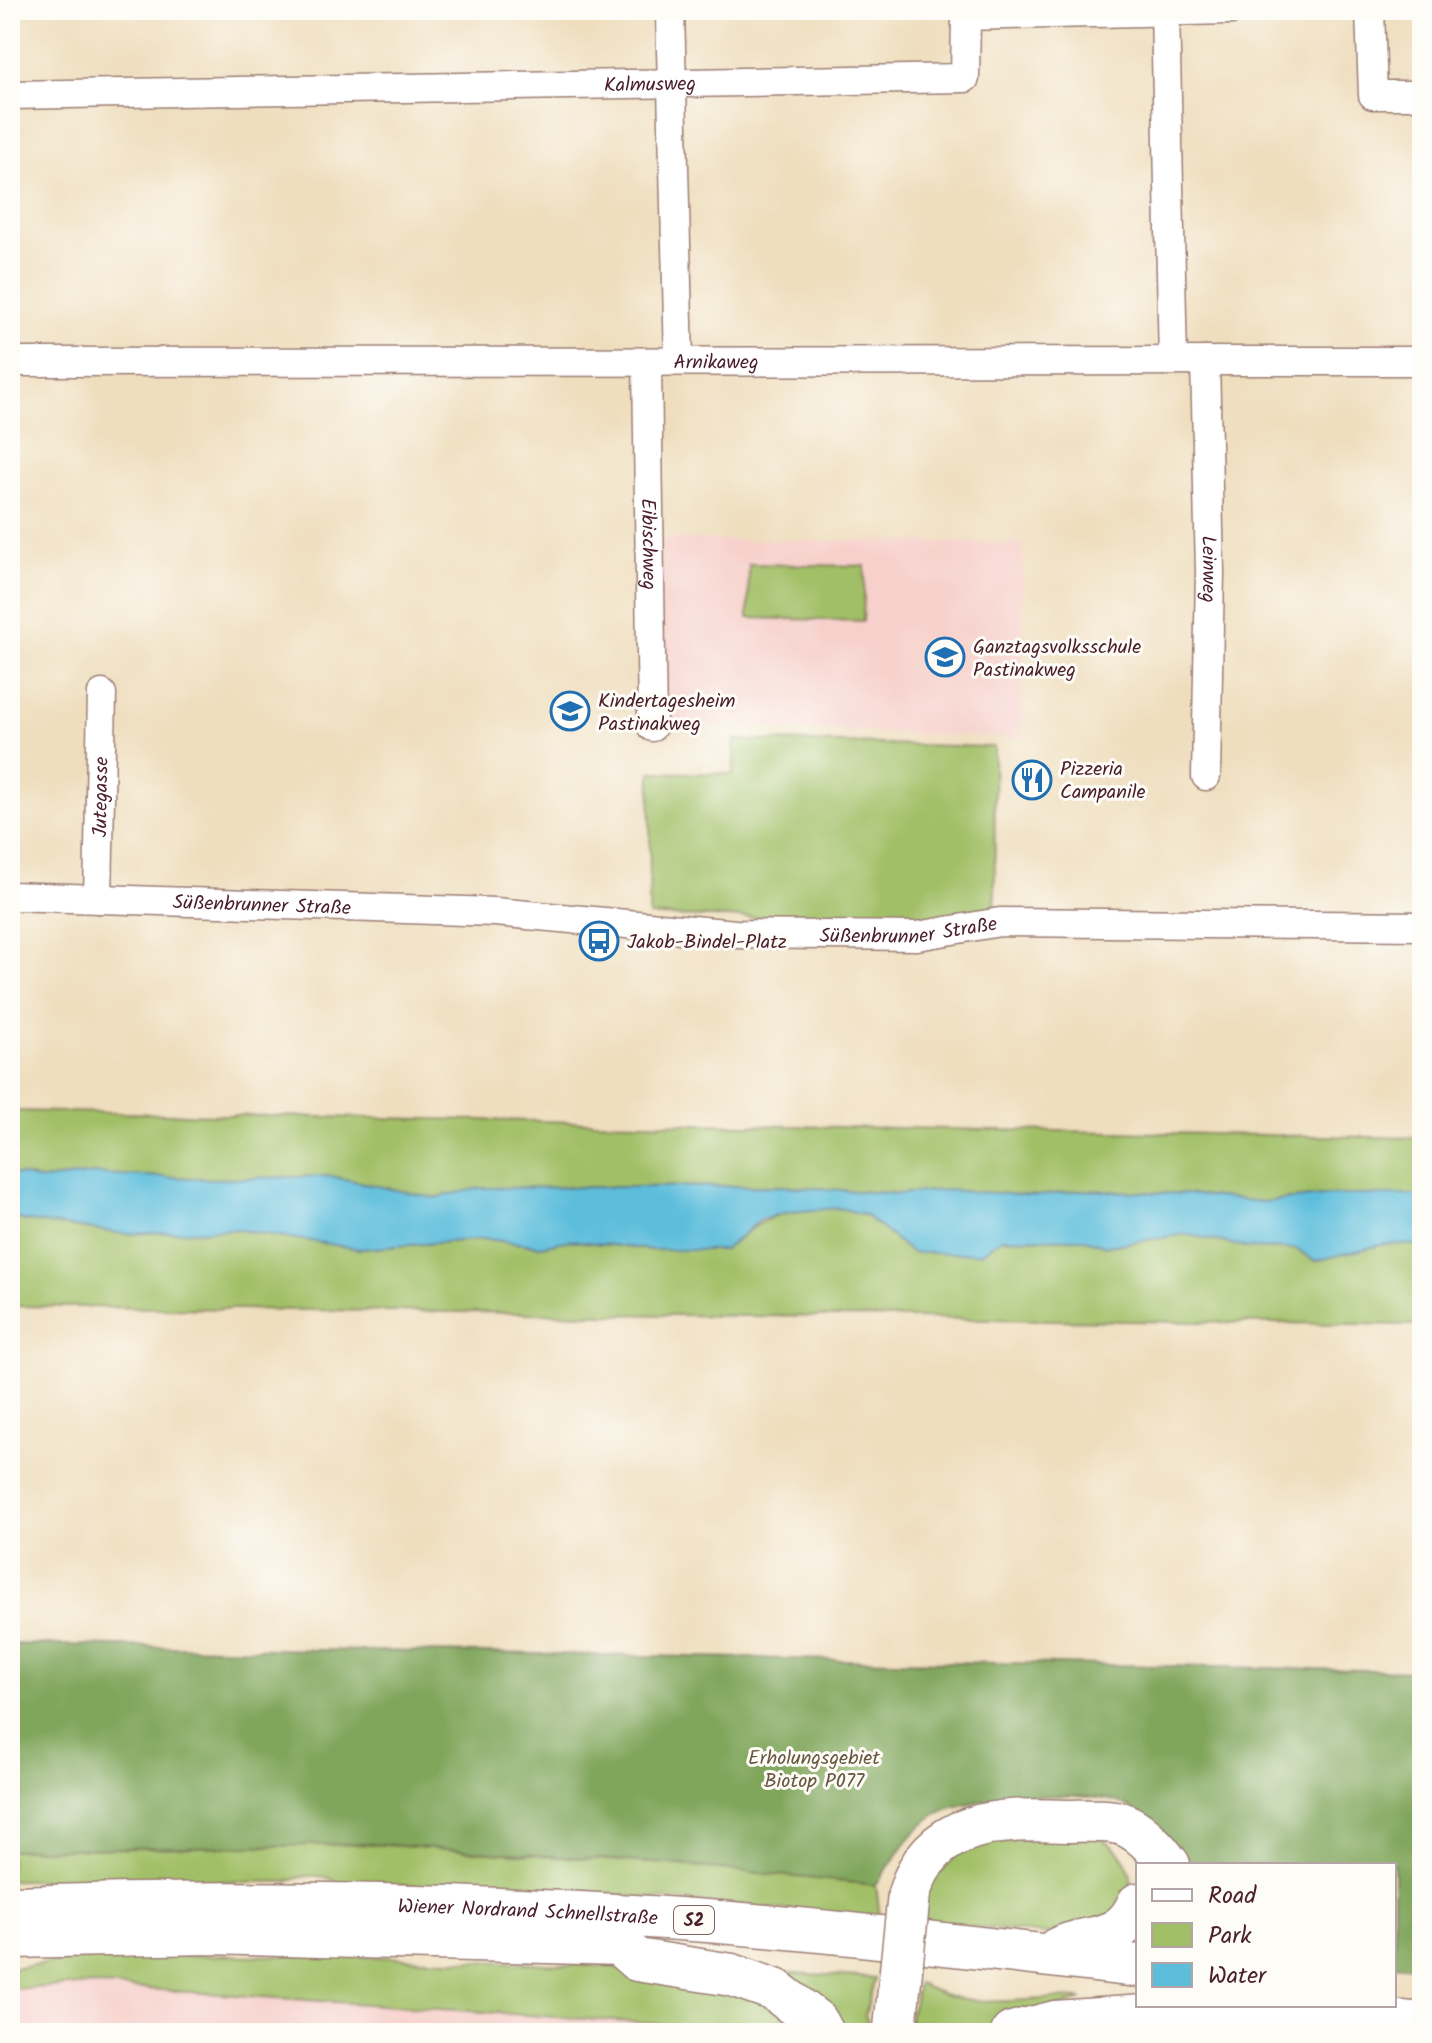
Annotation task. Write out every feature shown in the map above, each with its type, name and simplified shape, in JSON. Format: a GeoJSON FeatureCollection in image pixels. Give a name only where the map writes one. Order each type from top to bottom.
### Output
{"type":"FeatureCollection","features":[{"type":"Feature","properties":{"kind":"highway"},"geometry":{"type":"LineString","coordinates":[[895,2030],[909,1894],[915,1873],[937,1845],[965,1830],[995,1822],[1035,1819],[1122,1824],[1145,1839],[1167,1863]]}},
{"type":"Feature","properties":{"kind":"highway"},"geometry":{"type":"LineString","coordinates":[[1094,1822],[1132,1852],[1136,1863]]}},
{"type":"Feature","properties":{"kind":"highway"},"geometry":{"type":"LineString","coordinates":[[10,1888],[98,1889],[119,1903]]}},
{"type":"Feature","properties":{"kind":"highway","name":"Wiener Nordrand Schnellstraße"},"geometry":{"type":"LineString","coordinates":[[10,1907],[119,1903],[342,1904],[633,1916],[1136,1966]]}},
{"type":"Feature","properties":{"kind":"highway"},"geometry":{"type":"LineString","coordinates":[[1045,1955],[1070,1942],[1093,1941],[1115,1932],[1132,1917],[1136,1908]]}},
{"type":"Feature","properties":{"kind":"highway","name":"Wiener Nordrand Schnellstraße"},"geometry":{"type":"LineString","coordinates":[[22,1941],[342,1935],[619,1944],[921,1968],[1136,1992]]}},
{"type":"Feature","properties":{"kind":"highway"},"geometry":{"type":"LineString","coordinates":[[619,1944],[637,1960],[732,1975],[775,1990],[817,2022],[823,2033]]}},
{"type":"Feature","properties":{"kind":"highway"},"geometry":{"type":"LineString","coordinates":[[1396,1994],[1422,1998]]}},
{"type":"Feature","properties":{"kind":"highway"},"geometry":{"type":"LineString","coordinates":[[1272,2007],[1422,2024]]}},
{"type":"Feature","properties":{"kind":"highway"},"geometry":{"type":"LineString","coordinates":[[1012,2033],[1055,2022],[1174,2014],[1276,2022],[1307,2011]]}},
{"type":"Feature","properties":{"kind":"street"},"geometry":{"type":"LineString","coordinates":[[670,10],[679,361]]}},
{"type":"Feature","properties":{"kind":"street","name":"Kalmusweg"},"geometry":{"type":"LineString","coordinates":[[10,95],[965,78],[966,16],[1231,10]]}},
{"type":"Feature","properties":{"kind":"street"},"geometry":{"type":"LineString","coordinates":[[1370,10],[1373,95],[1422,95]]}},
{"type":"Feature","properties":{"kind":"street"},"geometry":{"type":"LineString","coordinates":[[1165,11],[1173,361]]}},
{"type":"Feature","properties":{"kind":"street","name":"Leinweg"},"geometry":{"type":"LineString","coordinates":[[1205,361],[1210,572],[1206,776]]}},
{"type":"Feature","properties":{"kind":"street","name":"Arnikaweg"},"geometry":{"type":"LineString","coordinates":[[10,362],[1422,361]]}},
{"type":"Feature","properties":{"kind":"street","name":"Eibischweg"},"geometry":{"type":"LineString","coordinates":[[647,362],[652,727]]}},
{"type":"Feature","properties":{"kind":"street","name":"Jutegasse"},"geometry":{"type":"LineString","coordinates":[[98,899],[102,694]]}},
{"type":"Feature","properties":{"kind":"street","name":"Süßenbrunner Straße"},"geometry":{"type":"LineString","coordinates":[[10,896],[495,912],[736,934],[917,936],[1000,922],[1422,926]]}},
{"type":"Feature","properties":{"kind":"shaded area"},"geometry":{"type":"Polygon","coordinates":[[[661,539],[1023,543],[1022,738],[657,723],[661,539]]]}},
{"type":"Feature","properties":{"kind":"shaded area"},"geometry":{"type":"Polygon","coordinates":[[[87,1985],[674,2025],[705,2033],[10,2033],[10,1989],[87,1985]]]}},
{"type":"Feature","properties":{"kind":"green space"},"geometry":{"type":"Polygon","coordinates":[[[749,564],[865,566],[863,621],[748,618],[749,564]]]}},
{"type":"Feature","properties":{"kind":"green space"},"geometry":{"type":"Polygon","coordinates":[[[735,740],[994,747],[995,915],[963,921],[649,916],[651,772],[733,774],[735,740]]]}},
{"type":"Feature","properties":{"kind":"green space"},"geometry":{"type":"Polygon","coordinates":[[[10,1111],[1422,1138],[1422,1195],[1332,1195],[1263,1202],[1189,1194],[1080,1190],[1039,1196],[944,1190],[900,1194],[783,1186],[481,1188],[434,1198],[330,1176],[216,1179],[96,1174],[41,1180],[10,1173],[10,1111]]]}},
{"type":"Feature","properties":{"kind":"green space"},"geometry":{"type":"Polygon","coordinates":[[[840,1208],[865,1215],[912,1253],[981,1253],[1002,1238],[1085,1239],[1108,1246],[1186,1234],[1249,1248],[1296,1249],[1316,1261],[1384,1244],[1422,1245],[1422,1325],[10,1306],[10,1214],[22,1220],[125,1234],[235,1229],[360,1249],[485,1239],[540,1246],[570,1240],[651,1250],[724,1250],[754,1227],[777,1216],[789,1212],[840,1208]]]}},
{"type":"Feature","properties":{"kind":"green space","name":"Erholungsgebiet Biotop P077"},"geometry":{"type":"Polygon","coordinates":[[[10,1644],[1422,1671],[1422,1968],[1396,1965],[1396,1863],[1187,1863],[1159,1830],[1141,1815],[1122,1804],[1083,1797],[1027,1796],[951,1808],[935,1815],[917,1830],[876,1885],[670,1864],[371,1844],[10,1850],[10,1644]]]}},
{"type":"Feature","properties":{"kind":"green space"},"geometry":{"type":"Polygon","coordinates":[[[1095,1835],[1114,1848],[1126,1863],[1132,1883],[1128,1906],[1065,1936],[918,1921],[924,1891],[967,1843],[1095,1835]]]}},
{"type":"Feature","properties":{"kind":"green space"},"geometry":{"type":"Polygon","coordinates":[[[371,1844],[670,1864],[876,1885],[880,1918],[580,1892],[339,1883],[313,1876],[287,1882],[10,1880],[10,1850],[371,1844]]]}},
{"type":"Feature","properties":{"kind":"green space"},"geometry":{"type":"Polygon","coordinates":[[[114,1955],[352,1956],[647,1968],[731,1982],[814,2033],[705,2033],[674,2025],[87,1985],[10,1989],[10,1968],[114,1955]]]}},
{"type":"Feature","properties":{"kind":"green space"},"geometry":{"type":"Polygon","coordinates":[[[762,1971],[875,1978],[865,2015],[872,2033],[833,2033],[762,1971]]]}},
{"type":"Feature","properties":{"kind":"green space"},"geometry":{"type":"Polygon","coordinates":[[[918,1983],[939,1993],[980,2001],[1082,1999],[986,2033],[906,2033],[918,1983]]]}},
{"type":"Feature","properties":{"kind":"water"},"geometry":{"type":"Polygon","coordinates":[[[10,1173],[41,1180],[96,1174],[216,1179],[330,1176],[434,1198],[480,1188],[783,1186],[899,1194],[944,1190],[1039,1196],[1080,1190],[1189,1194],[1263,1202],[1332,1195],[1422,1195],[1422,1245],[1384,1244],[1315,1261],[1296,1249],[1249,1248],[1186,1234],[1107,1246],[1085,1239],[1002,1238],[981,1253],[912,1253],[865,1215],[840,1208],[788,1212],[761,1219],[724,1250],[651,1250],[571,1240],[540,1246],[485,1239],[360,1249],[235,1229],[125,1234],[22,1220],[10,1214],[10,1173]]]}},
{"type":"Feature","properties":{"kind":"place","name":"Ganztagsvolksschule Pastinakweg"},"geometry":{"type":"Point","coordinates":[945,657]}},
{"type":"Feature","properties":{"kind":"place","name":"Kindertagesheim Pastinakweg"},"geometry":{"type":"Point","coordinates":[570,711]}},
{"type":"Feature","properties":{"kind":"place","name":"Pizzeria Campanile"},"geometry":{"type":"Point","coordinates":[1032,780]}},
{"type":"Feature","properties":{"kind":"place","name":"Jakob-Bindel-Platz"},"geometry":{"type":"Point","coordinates":[599,941]}}]}
